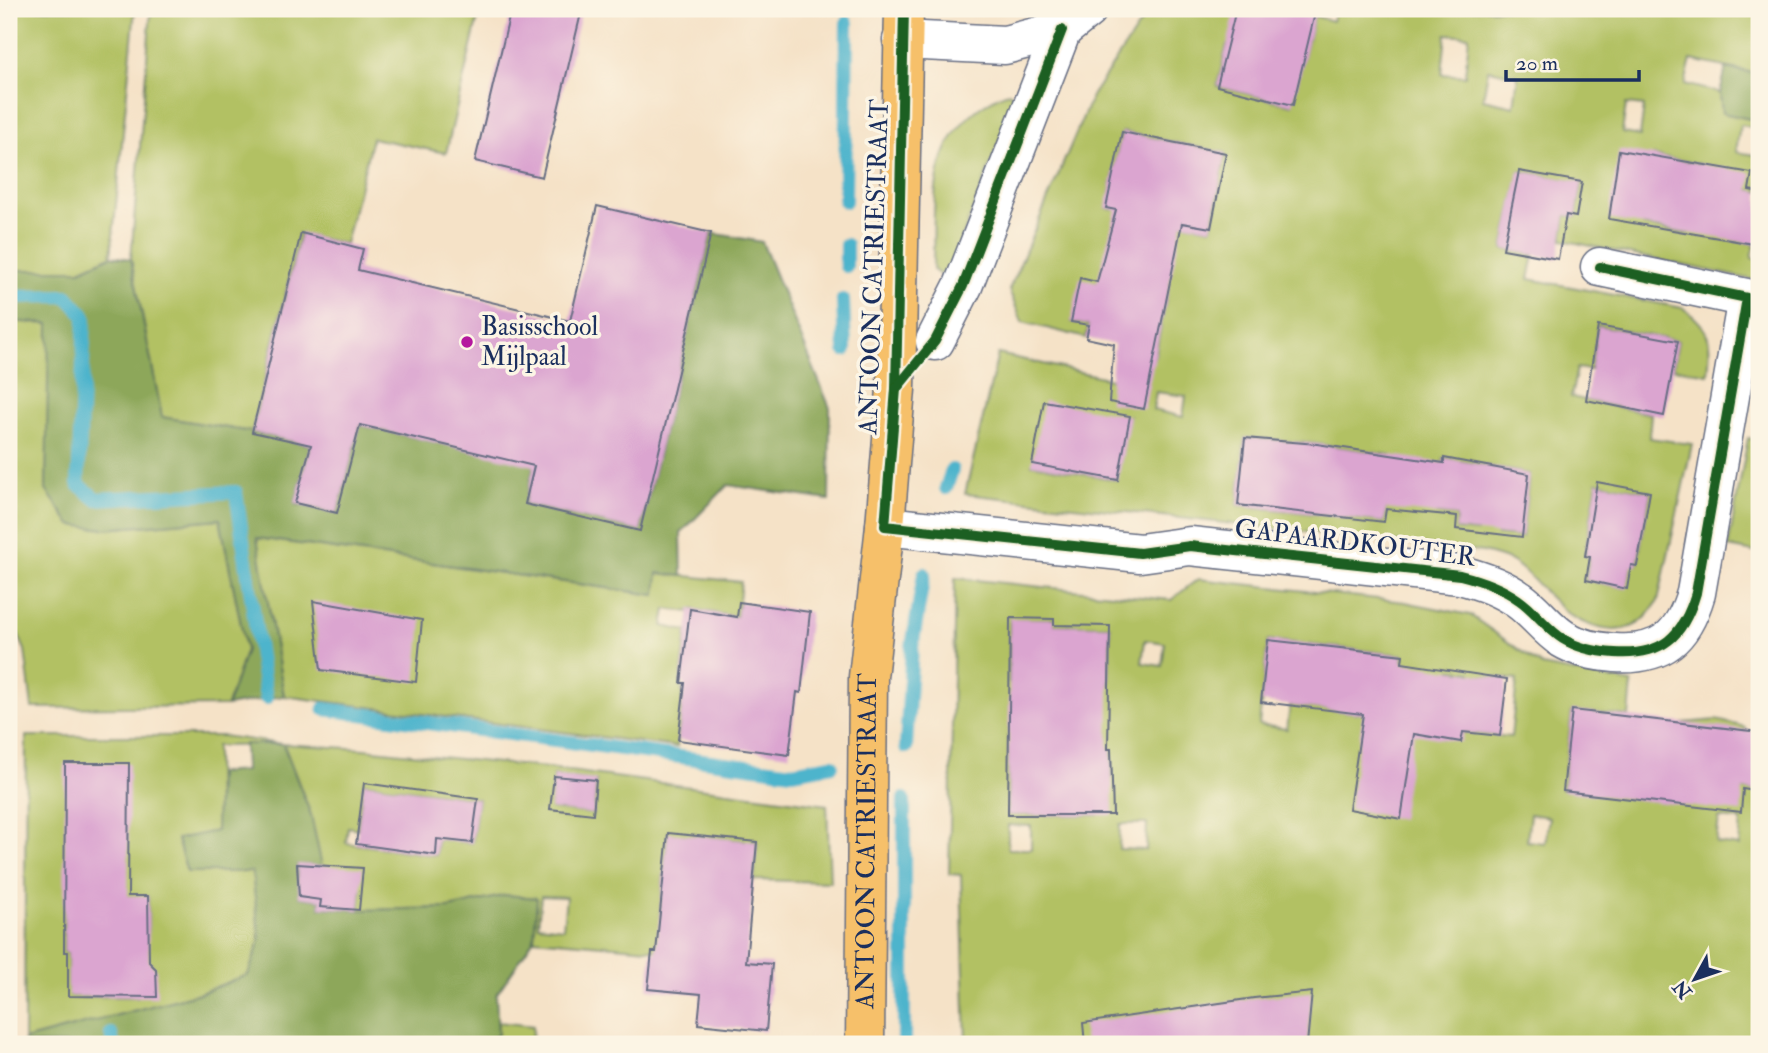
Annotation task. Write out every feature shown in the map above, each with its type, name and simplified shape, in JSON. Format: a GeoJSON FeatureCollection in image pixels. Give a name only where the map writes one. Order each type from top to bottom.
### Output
{"type":"FeatureCollection","features":[{"type":"Feature","properties":{"kind":"main road","name":"ANTOON CATRIESTRAAT"},"geometry":{"type":"LineString","coordinates":[[865,1044],[867,677],[885,526],[896,389],[903,24]]}},
{"type":"Feature","properties":{"kind":"street"},"geometry":{"type":"LineString","coordinates":[[903,24],[1005,45],[1075,20]]}},
{"type":"Feature","properties":{"kind":"street"},"geometry":{"type":"LineString","coordinates":[[935,341],[963,286],[1075,20]]}},
{"type":"Feature","properties":{"kind":"street","name":"GAPAARDKOUTER"},"geometry":{"type":"LineString","coordinates":[[885,526],[1140,553],[1191,546],[1460,575],[1497,587],[1519,600],[1563,639],[1587,649],[1635,654],[1650,651],[1672,638],[1683,626],[1696,593],[1747,298],[1600,267]]}},
{"type":"Feature","properties":{"kind":"green space"},"geometry":{"type":"Polygon","coordinates":[[[9,9],[135,9],[111,256],[80,270],[9,270],[9,9]]]}},
{"type":"Feature","properties":{"kind":"green space"},"geometry":{"type":"Polygon","coordinates":[[[151,9],[480,9],[446,153],[372,138],[345,244],[300,234],[252,432],[162,417],[131,259],[151,9]]]}},
{"type":"Feature","properties":{"kind":"green space"},"geometry":{"type":"Polygon","coordinates":[[[1150,9],[1258,11],[1227,45],[1217,86],[1292,105],[1314,16],[1332,21],[1335,9],[1759,9],[1759,74],[1691,60],[1685,84],[1720,93],[1722,113],[1759,121],[1759,128],[1740,125],[1736,152],[1756,155],[1759,137],[1759,192],[1744,189],[1734,240],[1755,244],[1752,258],[1759,260],[1759,281],[1562,240],[1566,215],[1576,217],[1582,183],[1520,171],[1503,249],[1534,255],[1529,279],[1683,308],[1700,322],[1708,336],[1708,374],[1673,368],[1678,341],[1598,326],[1591,370],[1577,368],[1571,397],[1651,414],[1649,438],[1692,444],[1658,601],[1647,616],[1636,625],[1622,629],[1591,626],[1564,611],[1514,563],[1483,552],[965,494],[998,354],[1143,386],[1156,352],[1169,283],[1097,282],[1072,322],[1089,325],[1086,338],[1022,322],[1009,290],[1092,96],[1150,9]],[[1446,34],[1442,74],[1465,76],[1469,36],[1446,34]],[[1488,70],[1483,99],[1514,106],[1518,75],[1488,70]],[[1626,104],[1622,133],[1640,136],[1644,106],[1626,104]],[[1122,132],[1107,208],[1211,228],[1226,153],[1122,132]],[[1654,156],[1644,226],[1688,234],[1701,164],[1654,156]],[[1156,392],[1153,410],[1183,417],[1186,396],[1156,392]],[[1129,416],[1033,464],[1117,480],[1129,416]],[[1245,438],[1238,505],[1384,522],[1391,455],[1317,444],[1245,438]],[[1444,458],[1437,514],[1457,516],[1456,530],[1498,531],[1497,535],[1522,537],[1529,474],[1444,458]],[[1597,482],[1585,555],[1590,557],[1586,580],[1626,588],[1631,565],[1637,565],[1650,492],[1597,482]]]}},
{"type":"Feature","properties":{"kind":"green space"},"geometry":{"type":"Polygon","coordinates":[[[1726,68],[1759,74],[1759,121],[1722,113],[1720,93],[1726,68]]]}},
{"type":"Feature","properties":{"kind":"green space"},"geometry":{"type":"Polygon","coordinates":[[[1009,92],[1016,98],[947,277],[933,269],[935,200],[943,157],[952,137],[966,119],[985,104],[1009,92]]]}},
{"type":"Feature","properties":{"kind":"green space"},"geometry":{"type":"Polygon","coordinates":[[[711,233],[762,242],[830,408],[829,500],[728,485],[681,533],[682,576],[658,573],[656,595],[257,538],[284,696],[227,706],[246,650],[220,519],[105,529],[71,525],[46,490],[49,324],[9,321],[9,270],[80,270],[111,256],[131,259],[162,417],[311,445],[295,504],[337,513],[360,425],[477,452],[544,423],[525,504],[640,531],[711,233]]]}},
{"type":"Feature","properties":{"kind":"green space"},"geometry":{"type":"Polygon","coordinates":[[[9,321],[50,323],[46,490],[105,529],[220,519],[246,650],[227,706],[32,708],[25,650],[9,613],[9,321]]]}},
{"type":"Feature","properties":{"kind":"green space"},"geometry":{"type":"Polygon","coordinates":[[[1748,438],[1759,440],[1759,553],[1728,547],[1748,438]]]}},
{"type":"Feature","properties":{"kind":"green space"},"geometry":{"type":"Polygon","coordinates":[[[257,538],[655,595],[658,573],[741,582],[737,617],[691,609],[690,612],[666,609],[663,626],[687,631],[681,682],[683,703],[677,747],[284,696],[257,538]]]}},
{"type":"Feature","properties":{"kind":"green space"},"geometry":{"type":"Polygon","coordinates":[[[955,578],[1171,600],[1198,579],[1405,602],[1470,615],[1542,666],[1632,683],[1629,716],[1572,711],[1563,790],[1674,803],[1683,723],[1717,720],[1745,727],[1734,787],[1759,792],[1759,1044],[966,1044],[961,875],[949,874],[955,578]],[[1010,619],[1009,683],[1109,684],[1110,626],[1054,625],[1053,619],[1010,619]],[[1145,640],[1142,663],[1162,666],[1165,643],[1145,640]],[[1268,640],[1259,725],[1287,729],[1290,705],[1367,714],[1395,730],[1403,655],[1268,640]],[[1452,670],[1443,738],[1463,732],[1511,737],[1517,680],[1452,670]],[[1009,748],[1008,815],[1098,815],[1099,780],[1112,778],[1111,749],[1009,748]],[[1530,814],[1527,841],[1545,843],[1549,817],[1530,814]],[[1719,818],[1716,843],[1739,846],[1741,820],[1719,818]],[[1120,824],[1119,849],[1146,850],[1147,824],[1120,824]],[[1008,825],[1008,849],[1031,849],[1031,826],[1008,825]]]}},
{"type":"Feature","properties":{"kind":"green space"},"geometry":{"type":"Polygon","coordinates":[[[26,736],[222,736],[547,768],[827,805],[830,882],[754,880],[757,842],[668,834],[660,916],[749,925],[741,957],[534,939],[536,898],[506,895],[449,908],[359,910],[361,889],[321,887],[311,815],[284,745],[216,746],[217,831],[177,840],[187,872],[252,871],[260,940],[248,975],[200,993],[24,1040],[26,736]],[[554,776],[551,809],[593,814],[596,781],[554,776]],[[364,783],[358,829],[348,827],[346,843],[436,855],[437,839],[472,843],[478,799],[364,783]],[[65,896],[64,952],[68,952],[69,996],[137,997],[137,964],[148,935],[148,897],[65,896]],[[541,896],[538,925],[563,928],[566,897],[541,896]]]}},
{"type":"Feature","properties":{"kind":"green space"},"geometry":{"type":"Polygon","coordinates":[[[244,744],[283,744],[311,815],[322,866],[297,865],[300,897],[321,900],[320,907],[359,910],[449,908],[506,895],[537,898],[534,939],[496,995],[498,1034],[486,1044],[23,1044],[24,1040],[200,993],[248,975],[260,940],[252,872],[187,872],[177,839],[216,831],[218,773],[245,771],[244,744]]]}},
{"type":"Feature","properties":{"kind":"green space"},"geometry":{"type":"Polygon","coordinates":[[[498,1022],[533,1026],[532,1042],[508,1040],[507,1044],[486,1044],[498,1034],[498,1022]]]}},
{"type":"Feature","properties":{"kind":"building"},"geometry":{"type":"Polygon","coordinates":[[[511,9],[582,9],[542,177],[475,161],[511,9]]]}},
{"type":"Feature","properties":{"kind":"building"},"geometry":{"type":"Polygon","coordinates":[[[1236,9],[1316,9],[1293,105],[1217,86],[1236,9]]]}},
{"type":"Feature","properties":{"kind":"building"},"geometry":{"type":"Polygon","coordinates":[[[1122,132],[1226,153],[1211,228],[1182,223],[1144,409],[1109,402],[1114,344],[1086,338],[1089,325],[1071,322],[1080,278],[1097,282],[1116,210],[1106,208],[1122,132]]]}},
{"type":"Feature","properties":{"kind":"building"},"geometry":{"type":"Polygon","coordinates":[[[1619,150],[1752,173],[1749,190],[1759,192],[1759,245],[1609,219],[1619,150]]]}},
{"type":"Feature","properties":{"kind":"building"},"geometry":{"type":"Polygon","coordinates":[[[1519,171],[1582,182],[1576,217],[1566,215],[1558,259],[1503,249],[1519,171]]]}},
{"type":"Feature","properties":{"kind":"building"},"geometry":{"type":"Polygon","coordinates":[[[597,206],[711,233],[640,531],[525,504],[534,466],[360,425],[337,513],[295,503],[311,445],[252,432],[301,233],[363,249],[358,270],[570,321],[597,206]]]}},
{"type":"Feature","properties":{"kind":"building"},"geometry":{"type":"Polygon","coordinates":[[[1598,326],[1678,341],[1664,416],[1586,400],[1598,326]]]}},
{"type":"Feature","properties":{"kind":"building"},"geometry":{"type":"Polygon","coordinates":[[[1044,401],[1130,416],[1118,480],[1032,464],[1044,401]]]}},
{"type":"Feature","properties":{"kind":"building"},"geometry":{"type":"Polygon","coordinates":[[[1245,438],[1317,444],[1444,463],[1444,458],[1529,474],[1522,537],[1456,529],[1457,516],[1386,509],[1384,522],[1238,505],[1245,438]]]}},
{"type":"Feature","properties":{"kind":"building"},"geometry":{"type":"Polygon","coordinates":[[[1597,482],[1650,492],[1637,566],[1631,565],[1627,589],[1586,580],[1590,557],[1585,556],[1597,482]]]}},
{"type":"Feature","properties":{"kind":"building"},"geometry":{"type":"Polygon","coordinates":[[[313,601],[422,620],[416,682],[321,670],[313,601]]]}},
{"type":"Feature","properties":{"kind":"building"},"geometry":{"type":"Polygon","coordinates":[[[739,602],[810,612],[801,693],[797,692],[789,755],[678,740],[685,683],[681,683],[690,609],[737,617],[739,602]]]}},
{"type":"Feature","properties":{"kind":"building"},"geometry":{"type":"Polygon","coordinates":[[[1010,618],[1054,619],[1054,625],[1110,626],[1108,749],[1111,749],[1113,815],[1008,815],[1010,618]]]}},
{"type":"Feature","properties":{"kind":"building"},"geometry":{"type":"Polygon","coordinates":[[[1268,640],[1403,655],[1402,663],[1507,679],[1500,736],[1463,732],[1461,742],[1414,734],[1401,819],[1349,809],[1363,714],[1261,702],[1268,640]]]}},
{"type":"Feature","properties":{"kind":"building"},"geometry":{"type":"Polygon","coordinates":[[[1572,710],[1759,732],[1759,792],[1743,789],[1741,812],[1563,791],[1572,710]]]}},
{"type":"Feature","properties":{"kind":"building"},"geometry":{"type":"Polygon","coordinates":[[[65,763],[129,763],[128,896],[148,896],[149,962],[156,969],[157,997],[68,996],[68,952],[64,952],[65,763]]]}},
{"type":"Feature","properties":{"kind":"building"},"geometry":{"type":"Polygon","coordinates":[[[554,776],[596,780],[593,814],[550,809],[554,776]]]}},
{"type":"Feature","properties":{"kind":"building"},"geometry":{"type":"Polygon","coordinates":[[[364,783],[478,799],[472,843],[437,839],[436,855],[356,844],[364,783]]]}},
{"type":"Feature","properties":{"kind":"building"},"geometry":{"type":"Polygon","coordinates":[[[668,833],[757,842],[746,962],[772,964],[766,1031],[698,1024],[701,994],[648,989],[652,952],[656,952],[668,833]]]}},
{"type":"Feature","properties":{"kind":"building"},"geometry":{"type":"Polygon","coordinates":[[[297,864],[363,868],[359,910],[320,907],[321,900],[299,897],[297,864]]]}},
{"type":"Feature","properties":{"kind":"building"},"geometry":{"type":"Polygon","coordinates":[[[1312,992],[1307,1044],[1085,1044],[1083,1023],[1312,992]]]}},
{"type":"Feature","properties":{"kind":"waterway"},"geometry":{"type":"LineString","coordinates":[[845,201],[847,23]]}},
{"type":"Feature","properties":{"kind":"waterway"},"geometry":{"type":"LineString","coordinates":[[846,245],[846,266]]}},
{"type":"Feature","properties":{"kind":"waterway"},"geometry":{"type":"LineString","coordinates":[[9,297],[67,296],[85,316],[78,484],[96,499],[236,492],[266,698]]}},
{"type":"Feature","properties":{"kind":"waterway"},"geometry":{"type":"LineString","coordinates":[[843,300],[845,350]]}},
{"type":"Feature","properties":{"kind":"waterway"},"geometry":{"type":"LineString","coordinates":[[946,488],[952,470]]}},
{"type":"Feature","properties":{"kind":"waterway"},"geometry":{"type":"LineString","coordinates":[[906,747],[912,647],[924,574]]}},
{"type":"Feature","properties":{"kind":"waterway"},"geometry":{"type":"LineString","coordinates":[[324,709],[792,772],[832,765]]}},
{"type":"Feature","properties":{"kind":"waterway"},"geometry":{"type":"LineString","coordinates":[[904,799],[904,1044]]}},
{"type":"Feature","properties":{"kind":"waterway"},"geometry":{"type":"LineString","coordinates":[[111,1034],[113,1044]]}},
{"type":"Feature","properties":{"kind":"cycle path"},"geometry":{"type":"LineString","coordinates":[[904,9],[896,389],[885,526],[1140,553],[1190,546],[1460,575],[1490,584],[1512,595],[1557,635],[1575,645],[1615,653],[1646,651],[1658,647],[1677,632],[1696,593],[1747,298],[1600,267]]}},
{"type":"Feature","properties":{"kind":"cycle path"},"geometry":{"type":"LineString","coordinates":[[896,389],[935,341],[963,286],[1062,30]]}},
{"type":"Feature","properties":{"kind":"place","name":"Basisschool Mijlpaal"},"geometry":{"type":"Point","coordinates":[467,342]}}]}
